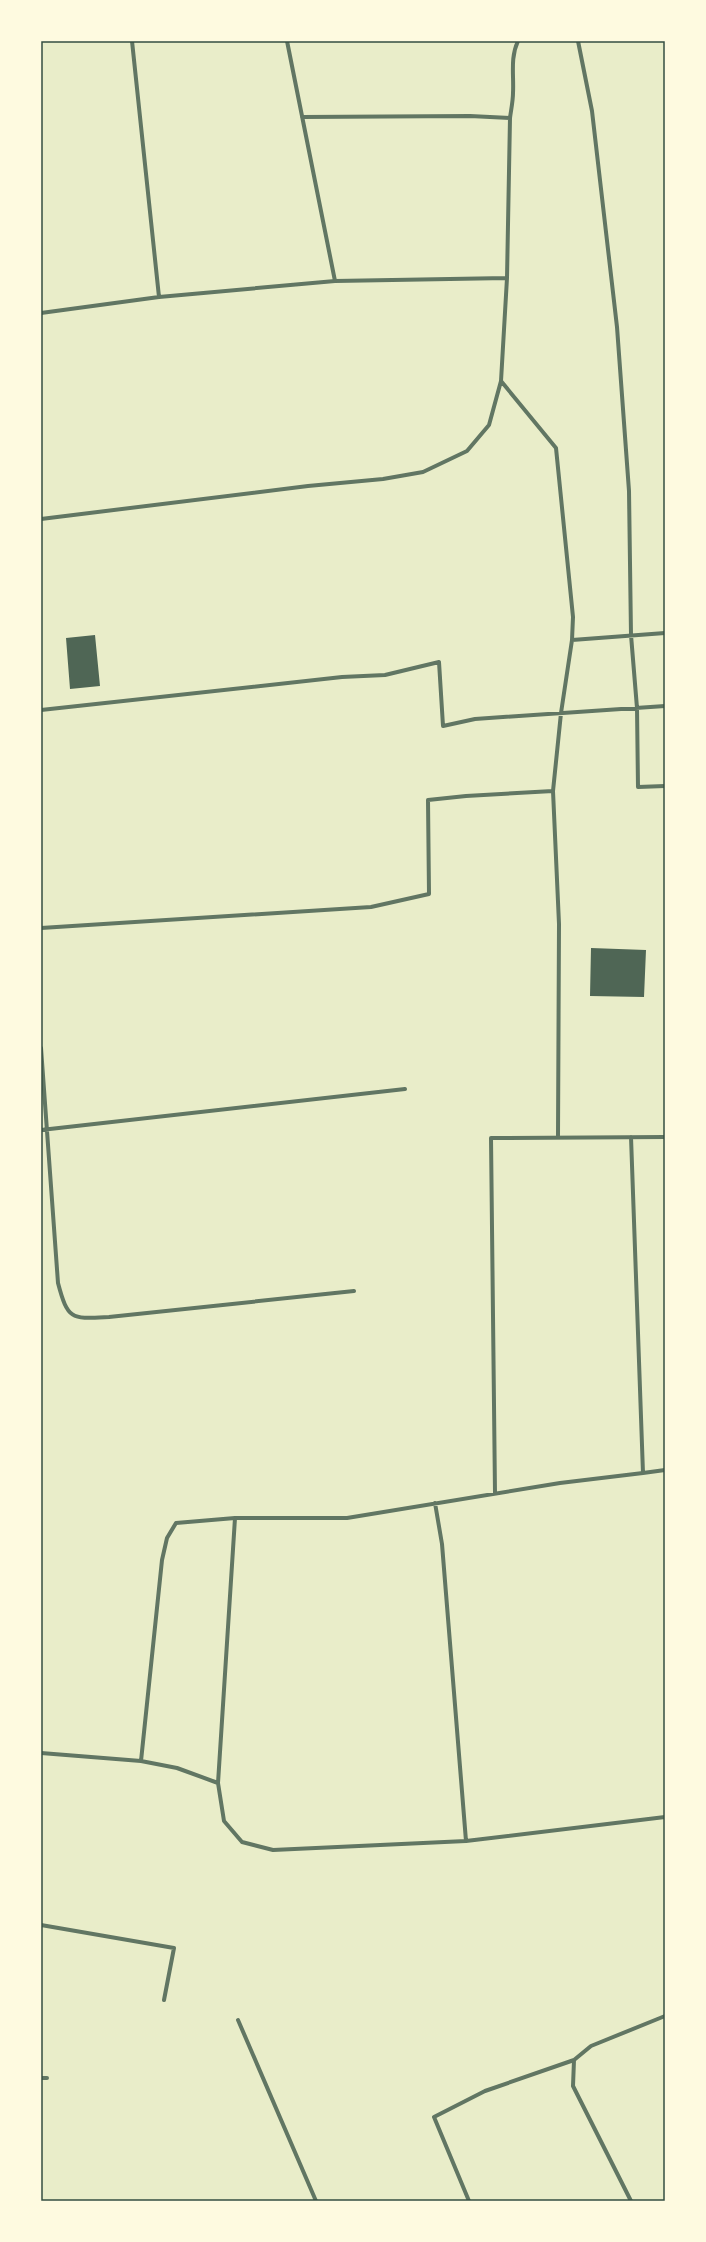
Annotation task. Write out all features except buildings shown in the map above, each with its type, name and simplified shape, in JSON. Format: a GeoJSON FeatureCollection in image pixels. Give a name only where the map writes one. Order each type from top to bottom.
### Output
{"type":"FeatureCollection","features":[{"type":"Feature","properties":{"kind":"street"},"geometry":{"type":"LineString","coordinates":[[132,41],[158,297]]}},
{"type":"Feature","properties":{"kind":"street"},"geometry":{"type":"LineString","coordinates":[[287,41],[335,281]]}},
{"type":"Feature","properties":{"kind":"street"},"geometry":{"type":"LineString","coordinates":[[41,519],[300,487],[383,479],[423,472],[467,451],[489,424],[501,381],[507,278],[510,118],[513,94],[512,70],[515,48],[518,41]]}},
{"type":"Feature","properties":{"kind":"street"},"geometry":{"type":"LineString","coordinates":[[578,41],[592,111],[617,327],[629,491],[631,635],[637,708],[638,787],[665,786]]}},
{"type":"Feature","properties":{"kind":"street"},"geometry":{"type":"LineString","coordinates":[[302,117],[470,116],[510,118]]}},
{"type":"Feature","properties":{"kind":"street"},"geometry":{"type":"LineString","coordinates":[[41,313],[158,297],[335,281],[507,278]]}},
{"type":"Feature","properties":{"kind":"street"},"geometry":{"type":"LineString","coordinates":[[501,381],[556,448],[573,617],[572,640],[561,713],[553,791],[559,924],[558,1137]]}},
{"type":"Feature","properties":{"kind":"street"},"geometry":{"type":"LineString","coordinates":[[572,640],[665,633]]}},
{"type":"Feature","properties":{"kind":"street"},"geometry":{"type":"LineString","coordinates":[[41,710],[342,677],[385,675],[439,662],[443,726],[475,719],[665,706]]}},
{"type":"Feature","properties":{"kind":"street"},"geometry":{"type":"LineString","coordinates":[[41,928],[371,906],[429,894],[428,800],[466,796],[553,791]]}},
{"type":"Feature","properties":{"kind":"street"},"geometry":{"type":"LineString","coordinates":[[41,1048],[58,1284],[64,1307],[72,1315],[82,1318],[109,1317],[354,1291]]}},
{"type":"Feature","properties":{"kind":"street"},"geometry":{"type":"LineString","coordinates":[[41,1130],[405,1089]]}},
{"type":"Feature","properties":{"kind":"street"},"geometry":{"type":"LineString","coordinates":[[631,1137],[643,1473]]}},
{"type":"Feature","properties":{"kind":"street"},"geometry":{"type":"LineString","coordinates":[[495,1493],[490,1138],[665,1137]]}},
{"type":"Feature","properties":{"kind":"street"},"geometry":{"type":"LineString","coordinates":[[141,1761],[162,1560],[167,1538],[176,1524],[236,1518],[347,1518],[560,1483],[665,1470]]}},
{"type":"Feature","properties":{"kind":"street"},"geometry":{"type":"LineString","coordinates":[[435,1503],[442,1544],[466,1841]]}},
{"type":"Feature","properties":{"kind":"street"},"geometry":{"type":"LineString","coordinates":[[236,1518],[218,1783],[224,1821],[242,1842],[273,1850],[466,1841],[665,1817]]}},
{"type":"Feature","properties":{"kind":"street"},"geometry":{"type":"LineString","coordinates":[[41,1753],[141,1761],[177,1768],[218,1783]]}},
{"type":"Feature","properties":{"kind":"street"},"geometry":{"type":"LineString","coordinates":[[41,1925],[174,1948],[164,2000]]}},
{"type":"Feature","properties":{"kind":"street"},"geometry":{"type":"LineString","coordinates":[[469,2201],[434,2117],[485,2090],[574,2060],[590,2046],[665,2016]]}},
{"type":"Feature","properties":{"kind":"street"},"geometry":{"type":"LineString","coordinates":[[238,2020],[316,2201]]}},
{"type":"Feature","properties":{"kind":"street"},"geometry":{"type":"LineString","coordinates":[[574,2060],[573,2086],[631,2201]]}},
{"type":"Feature","properties":{"kind":"street"},"geometry":{"type":"LineString","coordinates":[[41,2078],[47,2078]]}}]}
